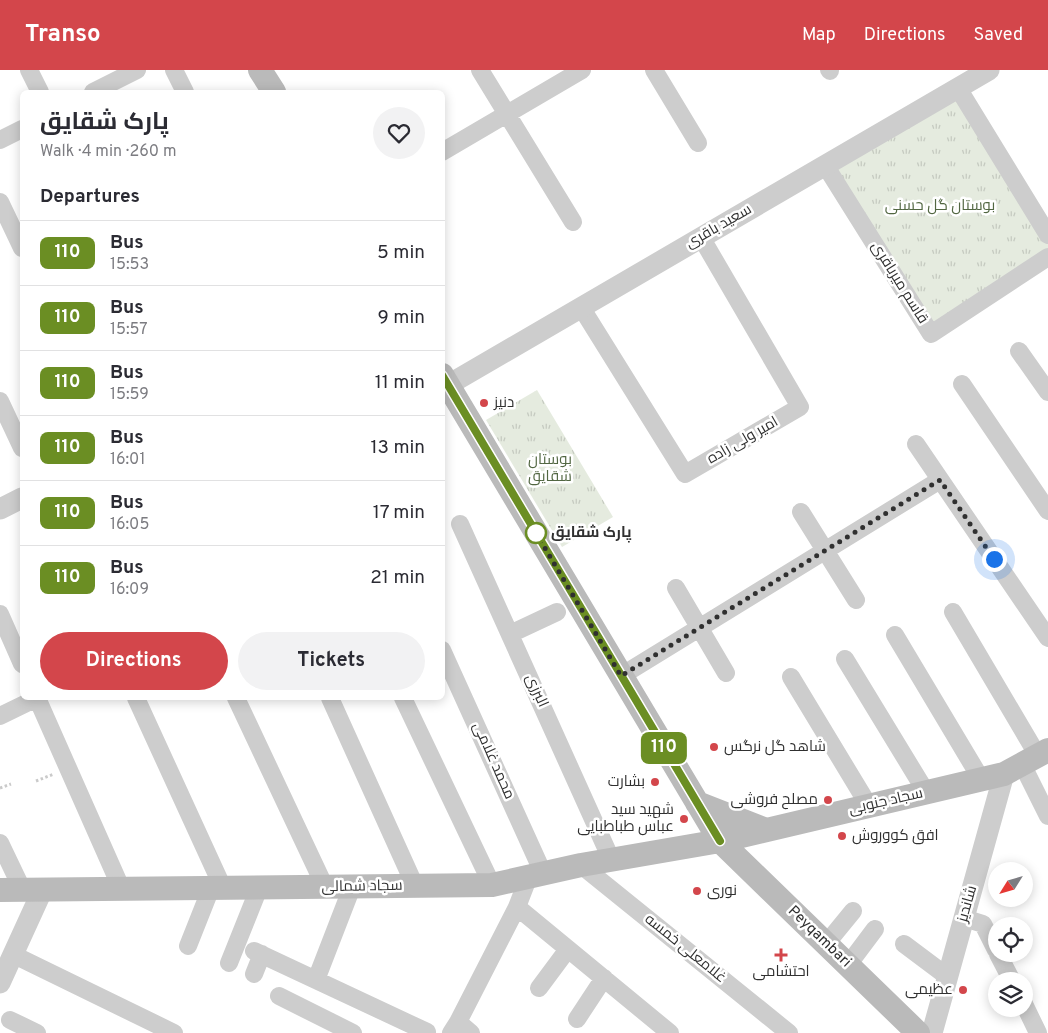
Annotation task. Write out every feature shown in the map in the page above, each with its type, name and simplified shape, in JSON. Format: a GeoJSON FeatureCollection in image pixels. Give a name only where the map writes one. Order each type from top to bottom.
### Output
{"type":"FeatureCollection","features":[{"type":"Feature","properties":{"kind":"main road"},"geometry":{"type":"LineString","coordinates":[[260,70],[273,90]]}},
{"type":"Feature","properties":{"kind":"main road","name":"Peyqambari"},"geometry":{"type":"LineString","coordinates":[[445,380],[720,841],[918,1033]]}},
{"type":"Feature","properties":{"kind":"main road","name":"سجاد جنوبی"},"geometry":{"type":"LineString","coordinates":[[720,841],[981,780],[1028,761]]}},
{"type":"Feature","properties":{"kind":"main road"},"geometry":{"type":"LineString","coordinates":[[697,803],[766,830]]}},
{"type":"Feature","properties":{"kind":"main road","name":"سجاد شمالی"},"geometry":{"type":"LineString","coordinates":[[21,890],[492,886],[536,874],[611,859],[720,841]]}},
{"type":"Feature","properties":{"kind":"street"},"geometry":{"type":"LineString","coordinates":[[29,70],[39,90]]}},
{"type":"Feature","properties":{"kind":"street"},"geometry":{"type":"LineString","coordinates":[[103,85],[137,70]]}},
{"type":"Feature","properties":{"kind":"street"},"geometry":{"type":"LineString","coordinates":[[174,70],[184,90]]}},
{"type":"Feature","properties":{"kind":"street"},"geometry":{"type":"LineString","coordinates":[[480,70],[573,222]]}},
{"type":"Feature","properties":{"kind":"street"},"geometry":{"type":"LineString","coordinates":[[445,150],[582,70]]}},
{"type":"Feature","properties":{"kind":"street"},"geometry":{"type":"LineString","coordinates":[[654,70],[698,143]]}},
{"type":"Feature","properties":{"kind":"street","name":"سعید باقری"},"geometry":{"type":"LineString","coordinates":[[445,380],[582,307],[989,70]]}},
{"type":"Feature","properties":{"kind":"street"},"geometry":{"type":"LineString","coordinates":[[958,88],[1048,235]]}},
{"type":"Feature","properties":{"kind":"street"},"geometry":{"type":"LineString","coordinates":[[0,140],[20,130]]}},
{"type":"Feature","properties":{"kind":"street","name":"قاسم میرباقری"},"geometry":{"type":"LineString","coordinates":[[825,165],[932,334],[1048,258]]}},
{"type":"Feature","properties":{"kind":"street"},"geometry":{"type":"LineString","coordinates":[[0,202],[20,244]]}},
{"type":"Feature","properties":{"kind":"street","name":"امیر ولی زاده"},"geometry":{"type":"LineString","coordinates":[[582,307],[685,474],[694,470],[800,407],[701,238]]}},
{"type":"Feature","properties":{"kind":"street"},"geometry":{"type":"LineString","coordinates":[[1018,351],[1048,392]]}},
{"type":"Feature","properties":{"kind":"street"},"geometry":{"type":"LineString","coordinates":[[962,384],[1048,511]]}},
{"type":"Feature","properties":{"kind":"street"},"geometry":{"type":"LineString","coordinates":[[0,401],[20,444]]}},
{"type":"Feature","properties":{"kind":"street"},"geometry":{"type":"LineString","coordinates":[[916,444],[1048,638]]}},
{"type":"Feature","properties":{"kind":"street"},"geometry":{"type":"LineString","coordinates":[[621,676],[940,480]]}},
{"type":"Feature","properties":{"kind":"street"},"geometry":{"type":"LineString","coordinates":[[0,509],[20,499]]}},
{"type":"Feature","properties":{"kind":"street"},"geometry":{"type":"LineString","coordinates":[[801,512],[856,600]]}},
{"type":"Feature","properties":{"kind":"street","name":"البرزی"},"geometry":{"type":"LineString","coordinates":[[460,524],[611,859]]}},
{"type":"Feature","properties":{"kind":"street"},"geometry":{"type":"LineString","coordinates":[[676,588],[726,673]]}},
{"type":"Feature","properties":{"kind":"street"},"geometry":{"type":"LineString","coordinates":[[510,634],[557,612]]}},
{"type":"Feature","properties":{"kind":"street"},"geometry":{"type":"LineString","coordinates":[[953,612],[1028,761],[1048,816]]}},
{"type":"Feature","properties":{"kind":"street"},"geometry":{"type":"LineString","coordinates":[[0,614],[8,652],[20,662]]}},
{"type":"Feature","properties":{"kind":"street"},"geometry":{"type":"LineString","coordinates":[[895,636],[981,780]]}},
{"type":"Feature","properties":{"kind":"street","name":"محمد غلامی"},"geometry":{"type":"LineString","coordinates":[[445,657],[536,874]]}},
{"type":"Feature","properties":{"kind":"street"},"geometry":{"type":"LineString","coordinates":[[845,659],[926,792]]}},
{"type":"Feature","properties":{"kind":"street"},"geometry":{"type":"LineString","coordinates":[[791,677],[869,806]]}},
{"type":"Feature","properties":{"kind":"street"},"geometry":{"type":"LineString","coordinates":[[0,716],[33,700]]}},
{"type":"Feature","properties":{"kind":"street"},"geometry":{"type":"LineString","coordinates":[[38,700],[122,890]]}},
{"type":"Feature","properties":{"kind":"street"},"geometry":{"type":"LineString","coordinates":[[137,700],[217,888],[188,946]]}},
{"type":"Feature","properties":{"kind":"street"},"geometry":{"type":"LineString","coordinates":[[237,700],[324,887]]}},
{"type":"Feature","properties":{"kind":"street"},"geometry":{"type":"LineString","coordinates":[[331,700],[415,886]]}},
{"type":"Feature","properties":{"kind":"street"},"geometry":{"type":"LineString","coordinates":[[404,700],[492,886]]}},
{"type":"Feature","properties":{"kind":"street","name":"شاندیز"},"geometry":{"type":"LineString","coordinates":[[932,1033],[964,918],[1028,761]]}},
{"type":"Feature","properties":{"kind":"street"},"geometry":{"type":"LineString","coordinates":[[0,843],[21,890],[14,955],[0,983]]}},
{"type":"Feature","properties":{"kind":"street","name":"غلامعلی خمسه"},"geometry":{"type":"LineString","coordinates":[[581,865],[789,1033]]}},
{"type":"Feature","properties":{"kind":"street"},"geometry":{"type":"LineString","coordinates":[[460,1030],[517,908],[536,874]]}},
{"type":"Feature","properties":{"kind":"street"},"geometry":{"type":"LineString","coordinates":[[316,980],[352,887]]}},
{"type":"Feature","properties":{"kind":"street"},"geometry":{"type":"LineString","coordinates":[[229,963],[259,888]]}},
{"type":"Feature","properties":{"kind":"street"},"geometry":{"type":"LineString","coordinates":[[517,908],[604,978],[659,1030]]}},
{"type":"Feature","properties":{"kind":"street"},"geometry":{"type":"LineString","coordinates":[[826,944],[853,911]]}},
{"type":"Feature","properties":{"kind":"street"},"geometry":{"type":"LineString","coordinates":[[964,918],[983,924],[988,934]]}},
{"type":"Feature","properties":{"kind":"street"},"geometry":{"type":"LineString","coordinates":[[848,965],[875,929]]}},
{"type":"Feature","properties":{"kind":"street"},"geometry":{"type":"LineString","coordinates":[[904,944],[948,976]]}},
{"type":"Feature","properties":{"kind":"street"},"geometry":{"type":"LineString","coordinates":[[539,988],[568,949]]}},
{"type":"Feature","properties":{"kind":"street"},"geometry":{"type":"LineString","coordinates":[[254,974],[258,952],[427,1032]]}},
{"type":"Feature","properties":{"kind":"street"},"geometry":{"type":"LineString","coordinates":[[14,955],[174,1033]]}},
{"type":"Feature","properties":{"kind":"street"},"geometry":{"type":"LineString","coordinates":[[577,1019],[604,978]]}},
{"type":"Feature","properties":{"kind":"street"},"geometry":{"type":"LineString","coordinates":[[278,996],[353,1033]]}},
{"type":"Feature","properties":{"kind":"street"},"geometry":{"type":"LineString","coordinates":[[1030,1017],[1038,1033]]}},
{"type":"Feature","properties":{"kind":"street"},"geometry":{"type":"LineString","coordinates":[[10,1020],[37,1033]]}},
{"type":"Feature","properties":{"kind":"path"},"geometry":{"type":"LineString","coordinates":[[0,788],[11,784]]}},
{"type":"Feature","properties":{"kind":"green space","name":"بوستان گل حسنی"},"geometry":{"type":"Polygon","coordinates":[[[957,94],[1048,244],[1048,252],[931,327],[831,167],[957,94]]]}},
{"type":"Feature","properties":{"kind":"green space","name":"بوستان شقایق"},"geometry":{"type":"Polygon","coordinates":[[[537,390],[613,517],[562,547],[486,420],[537,390]]]}},
{"type":"Feature","properties":{"kind":"bus line","name":"110"},"geometry":{"type":"LineString","coordinates":[[445,380],[720,841]]}},
{"type":"Feature","properties":{"kind":"place","name":"دنیز"},"geometry":{"type":"Point","coordinates":[484,403]}},
{"type":"Feature","properties":{"kind":"place","name":"پارک شقایق"},"geometry":{"type":"Point","coordinates":[536,533]}},
{"type":"Feature","properties":{"kind":"place","name":"شاهد گل نرگس"},"geometry":{"type":"Point","coordinates":[714,747]}},
{"type":"Feature","properties":{"kind":"place","name":"بشارت"},"geometry":{"type":"Point","coordinates":[655,782]}},
{"type":"Feature","properties":{"kind":"place","name":"مصلح فروشی"},"geometry":{"type":"Point","coordinates":[828,800]}},
{"type":"Feature","properties":{"kind":"place","name":"شهید سید عباس طباطبایی"},"geometry":{"type":"Point","coordinates":[684,819]}},
{"type":"Feature","properties":{"kind":"place","name":"افق کووروش"},"geometry":{"type":"Point","coordinates":[842,836]}},
{"type":"Feature","properties":{"kind":"place","name":"نوری"},"geometry":{"type":"Point","coordinates":[697,891]}},
{"type":"Feature","properties":{"kind":"place","name":"احتشامی"},"geometry":{"type":"Point","coordinates":[781,955]}},
{"type":"Feature","properties":{"kind":"place","name":"عظیمی"},"geometry":{"type":"Point","coordinates":[963,990]}},
{"type":"Feature","properties":{"kind":"route"},"geometry":{"type":"LineString","coordinates":[[536,533],[621,676],[940,480],[994,559]]}}]}
